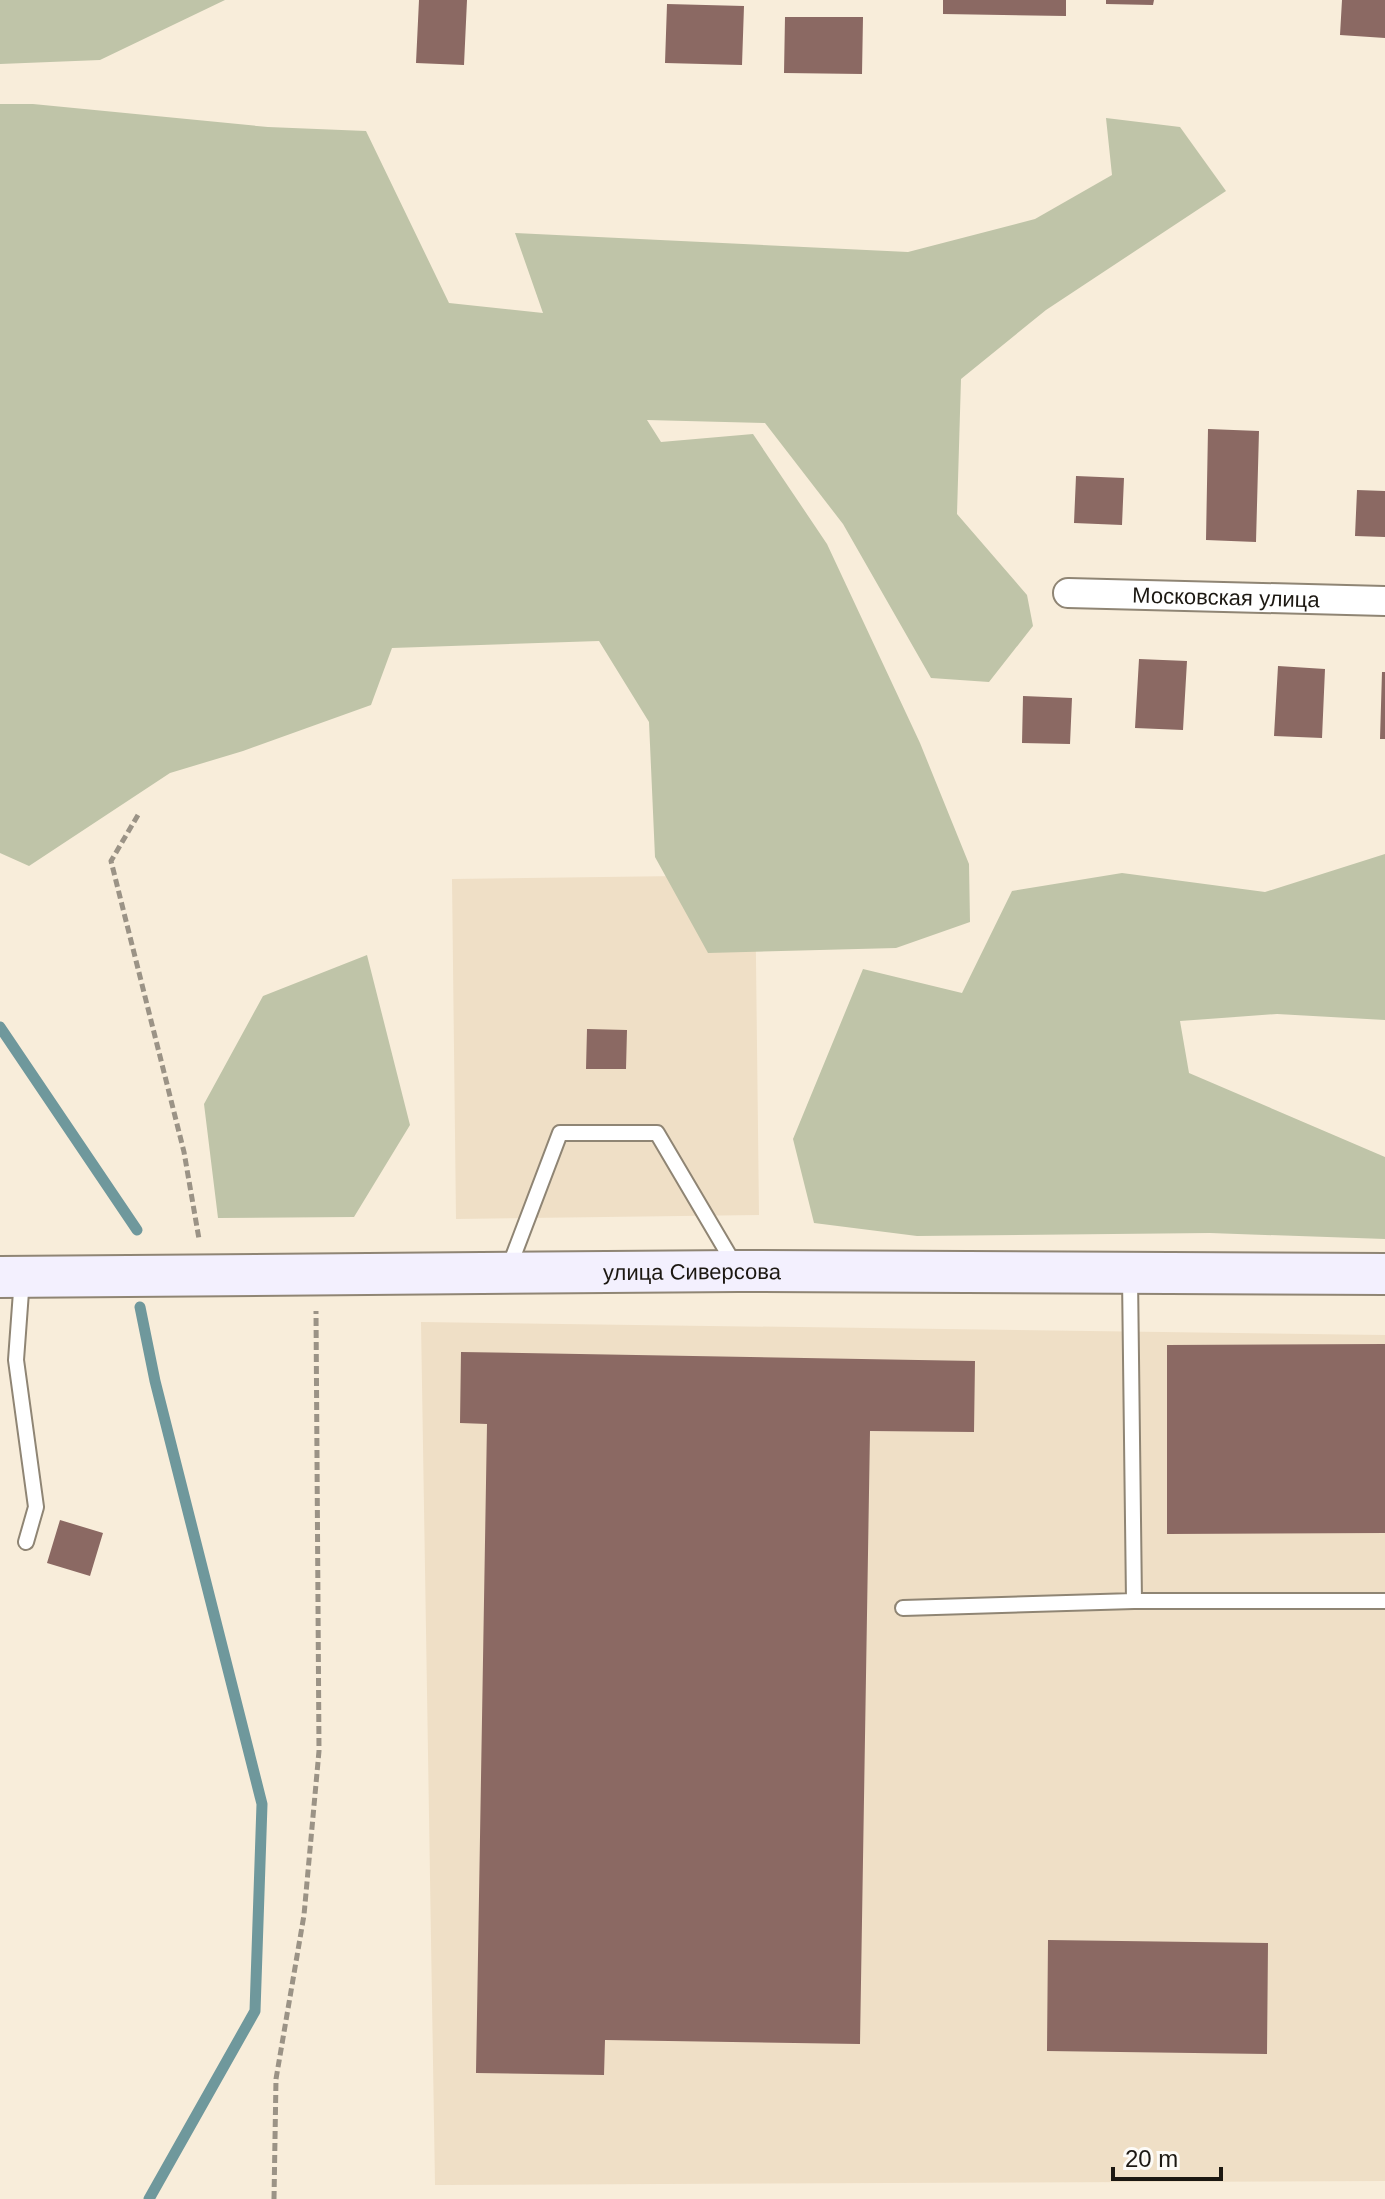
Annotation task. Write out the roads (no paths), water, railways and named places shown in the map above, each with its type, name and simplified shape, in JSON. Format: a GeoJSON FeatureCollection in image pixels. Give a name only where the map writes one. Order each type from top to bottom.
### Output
{"type":"FeatureCollection","features":[{"type":"Feature","properties":{"kind":"street","name":"Московская улица"},"geometry":{"type":"LineString","coordinates":[[1068,593],[1385,601]]}},
{"type":"Feature","properties":{"kind":"street","name":"улица Сиверсова"},"geometry":{"type":"LineString","coordinates":[[11,1277],[738,1271],[1385,1274]]}},
{"type":"Feature","properties":{"kind":"lane"},"geometry":{"type":"LineString","coordinates":[[507,1273],[560,1133],[657,1133],[738,1271]]}},
{"type":"Feature","properties":{"kind":"lane"},"geometry":{"type":"LineString","coordinates":[[1130,1272],[1134,1601]]}},
{"type":"Feature","properties":{"kind":"lane"},"geometry":{"type":"LineString","coordinates":[[11,1277],[16,1360],[36,1507],[26,1542]]}},
{"type":"Feature","properties":{"kind":"lane"},"geometry":{"type":"LineString","coordinates":[[903,1608],[1134,1601],[1385,1601]]}},
{"type":"Feature","properties":{"kind":"waterway"},"geometry":{"type":"LineString","coordinates":[[0,1027],[137,1230]]}},
{"type":"Feature","properties":{"kind":"waterway"},"geometry":{"type":"LineString","coordinates":[[140,1307],[155,1381],[262,1804],[255,2011],[149,2199]]}}]}
